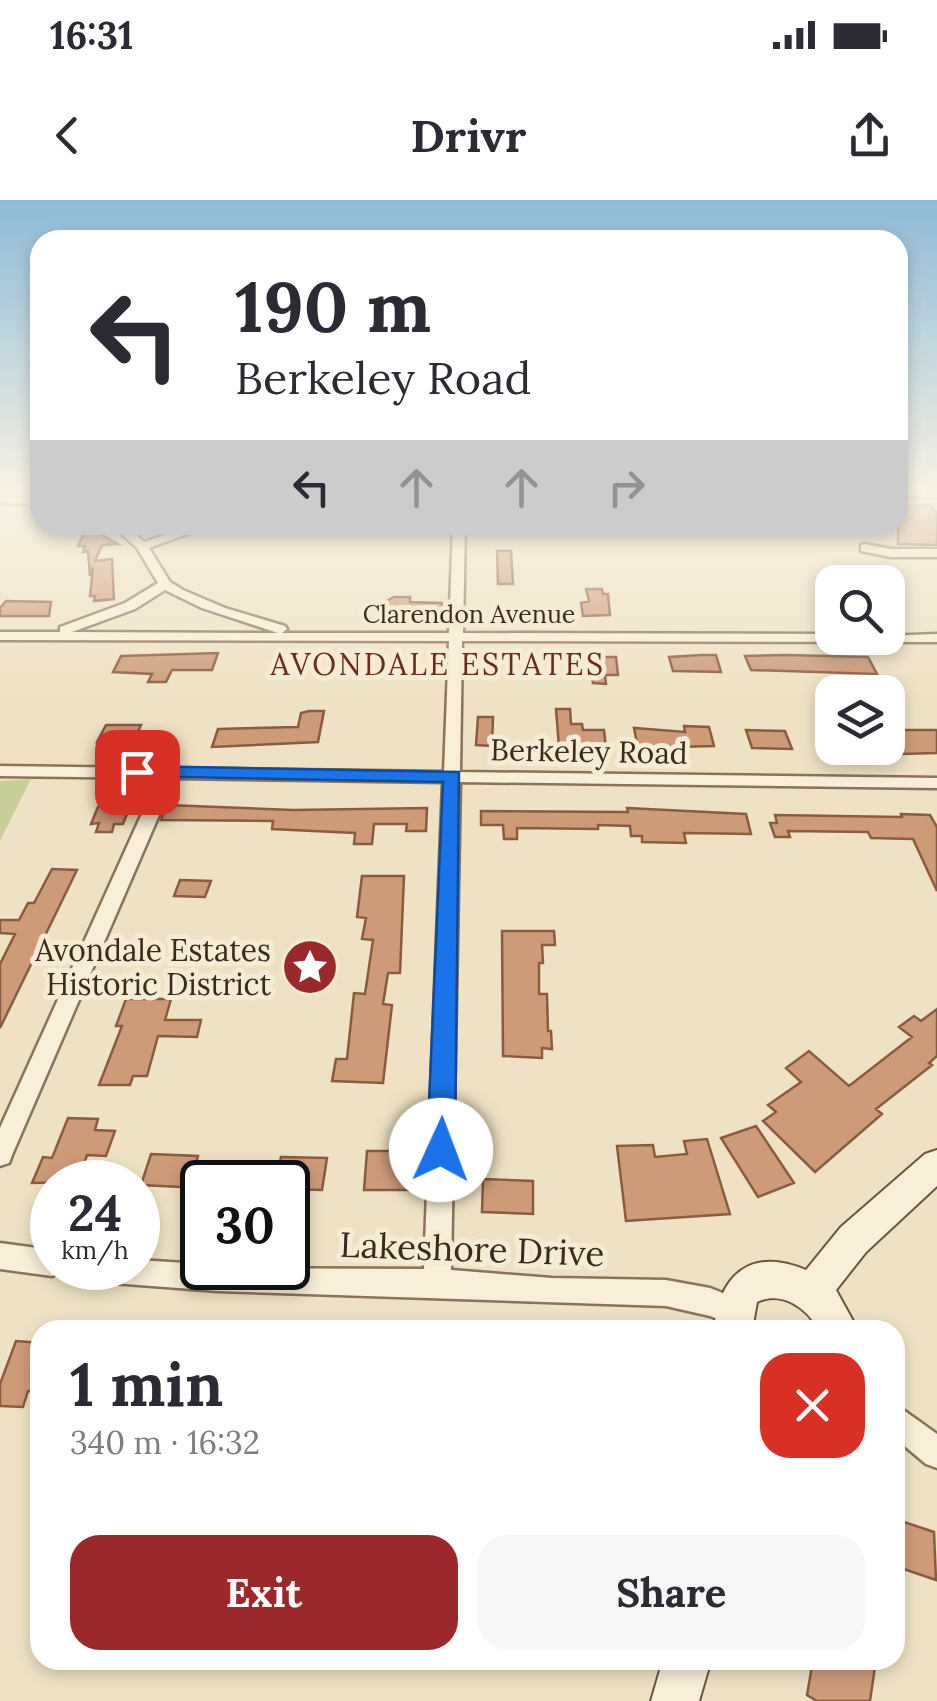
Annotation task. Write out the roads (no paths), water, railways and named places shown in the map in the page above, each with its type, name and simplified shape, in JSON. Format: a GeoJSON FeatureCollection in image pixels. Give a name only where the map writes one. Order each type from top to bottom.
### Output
{"type":"FeatureCollection","features":[{"type":"Feature","properties":{"kind":"street"},"geometry":{"type":"LineString","coordinates":[[151,561],[165,584],[190,600],[306,636]]}},
{"type":"Feature","properties":{"kind":"street"},"geometry":{"type":"LineString","coordinates":[[437,1283],[459,561]]}},
{"type":"Feature","properties":{"kind":"street"},"geometry":{"type":"LineString","coordinates":[[54,634],[122,612],[165,584]]}},
{"type":"Feature","properties":{"kind":"street"},"geometry":{"type":"LineString","coordinates":[[244,636],[251,621]]}},
{"type":"Feature","properties":{"kind":"street","name":"Clarendon Avenue"},"geometry":{"type":"LineString","coordinates":[[0,636],[937,638]]}},
{"type":"Feature","properties":{"kind":"street","name":"Berkeley Road"},"geometry":{"type":"LineString","coordinates":[[0,771],[937,783]]}},
{"type":"Feature","properties":{"kind":"street"},"geometry":{"type":"LineString","coordinates":[[0,1155],[169,773]]}},
{"type":"Feature","properties":{"kind":"street"},"geometry":{"type":"LineString","coordinates":[[813,1292],[822,1276],[874,1219],[937,1165]]}},
{"type":"Feature","properties":{"kind":"street"},"geometry":{"type":"LineString","coordinates":[[0,1256],[30,1260]]}},
{"type":"Feature","properties":{"kind":"street","name":"Lakeshore Drive"},"geometry":{"type":"LineString","coordinates":[[160,1274],[437,1283],[556,1292],[667,1291],[710,1301],[732,1320]]}},
{"type":"Feature","properties":{"kind":"street"},"geometry":{"type":"LineString","coordinates":[[733,1320],[749,1285],[780,1278],[813,1292],[834,1320]]}},
{"type":"Feature","properties":{"kind":"street"},"geometry":{"type":"LineString","coordinates":[[905,1427],[937,1453]]}},
{"type":"Feature","properties":{"kind":"street"},"geometry":{"type":"LineString","coordinates":[[675,1701],[683,1670]]}},
{"type":"Feature","properties":{"kind":"place","name":"Avondale Estates Historic District"},"geometry":{"type":"Point","coordinates":[310,967]}},
{"type":"Feature","properties":{"kind":"district","name":"AVONDALE ESTATES"},"geometry":{"type":"Point","coordinates":[438,664]}}]}
